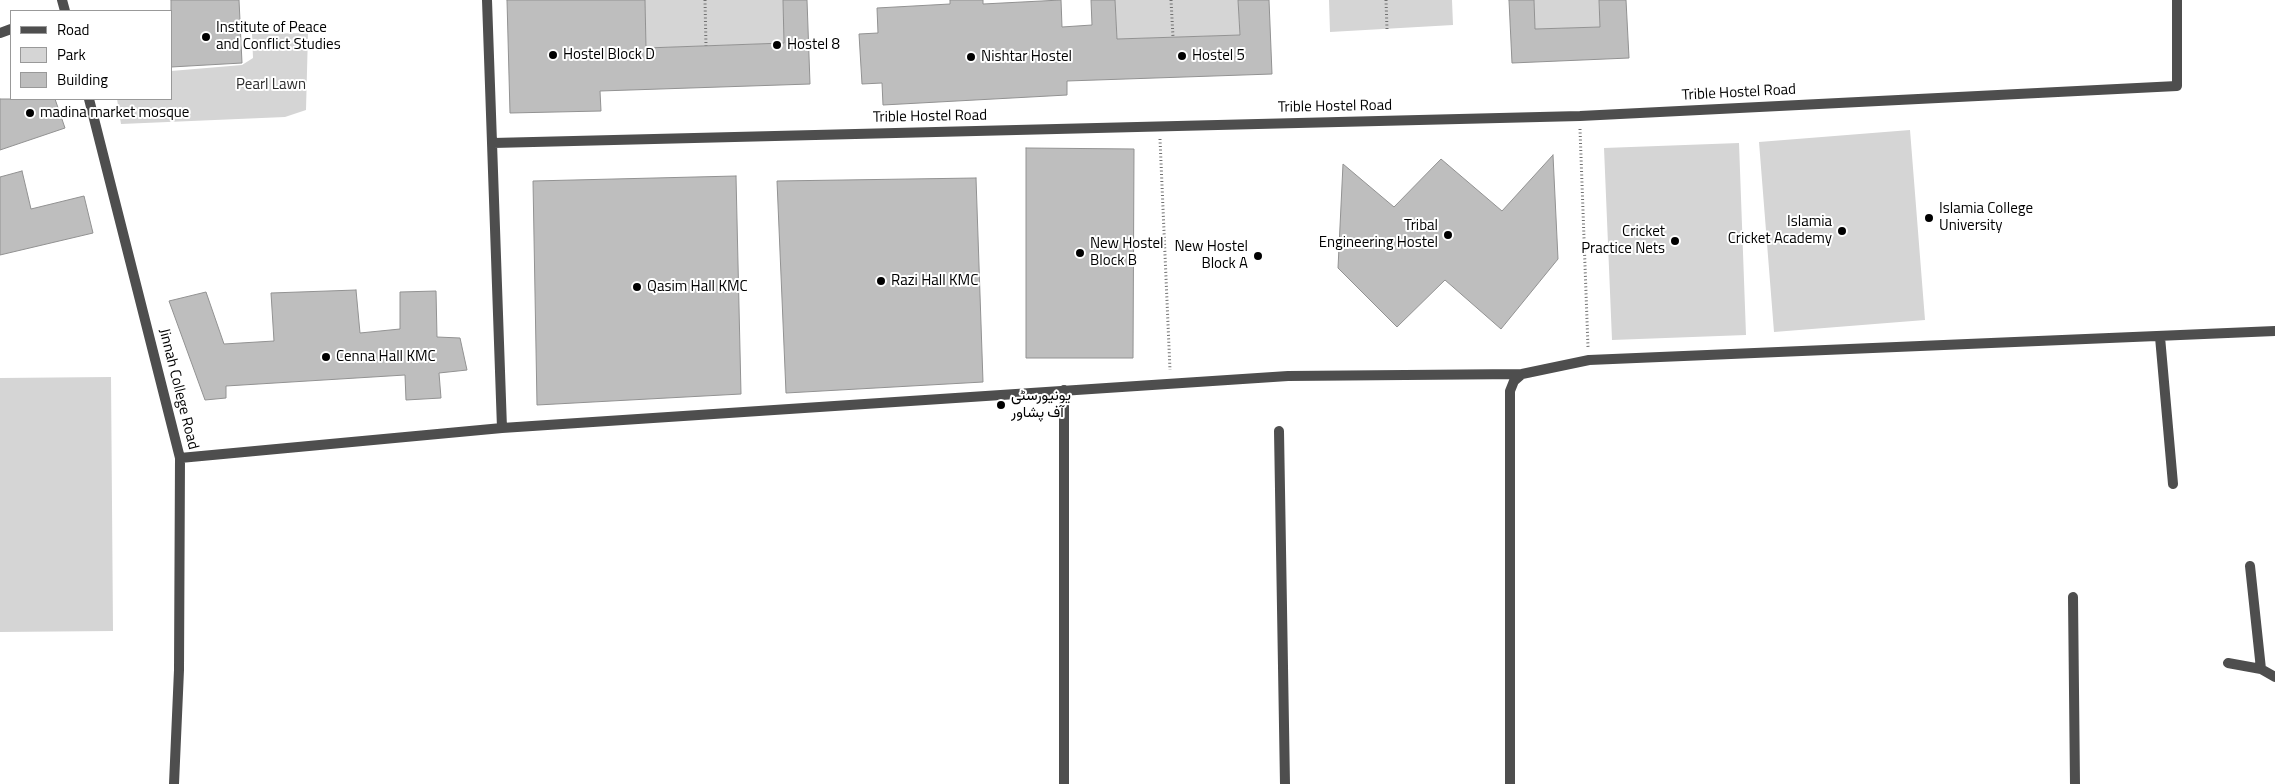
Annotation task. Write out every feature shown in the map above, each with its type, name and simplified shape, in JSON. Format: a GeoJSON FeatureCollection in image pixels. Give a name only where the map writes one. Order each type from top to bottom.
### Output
{"type":"FeatureCollection","features":[{"type":"Feature","properties":{"kind":"street"},"geometry":{"type":"LineString","coordinates":[[487,0],[502,428]]}},
{"type":"Feature","properties":{"kind":"street","name":"Trible Hostel Road"},"geometry":{"type":"LineString","coordinates":[[493,143],[1580,116],[2177,86],[2177,0]]}},
{"type":"Feature","properties":{"kind":"street","name":"Jinnah College Road"},"geometry":{"type":"LineString","coordinates":[[89,100],[180,458],[179,670],[174,784]]}},
{"type":"Feature","properties":{"kind":"street"},"geometry":{"type":"LineString","coordinates":[[180,458],[502,428],[1288,376],[1522,374],[1589,360],[2275,332]]}},
{"type":"Feature","properties":{"kind":"street"},"geometry":{"type":"LineString","coordinates":[[2160,337],[2172,484]]}},
{"type":"Feature","properties":{"kind":"street"},"geometry":{"type":"LineString","coordinates":[[1510,784],[1510,392],[1514,381],[1522,374]]}},
{"type":"Feature","properties":{"kind":"street"},"geometry":{"type":"LineString","coordinates":[[1064,390],[1064,784]]}},
{"type":"Feature","properties":{"kind":"street"},"geometry":{"type":"LineString","coordinates":[[1279,431],[1285,784]]}},
{"type":"Feature","properties":{"kind":"street"},"geometry":{"type":"LineString","coordinates":[[2250,566],[2261,668]]}},
{"type":"Feature","properties":{"kind":"street"},"geometry":{"type":"LineString","coordinates":[[2074,598],[2075,784]]}},
{"type":"Feature","properties":{"kind":"street"},"geometry":{"type":"LineString","coordinates":[[2228,664],[2261,668],[2275,677]]}},
{"type":"Feature","properties":{"kind":"path"},"geometry":{"type":"LineString","coordinates":[[705,0],[706,46]]}},
{"type":"Feature","properties":{"kind":"path"},"geometry":{"type":"LineString","coordinates":[[1171,0],[1173,37]]}},
{"type":"Feature","properties":{"kind":"path"},"geometry":{"type":"LineString","coordinates":[[1386,0],[1386,29]]}},
{"type":"Feature","properties":{"kind":"path"},"geometry":{"type":"LineString","coordinates":[[1580,116],[1589,360]]}},
{"type":"Feature","properties":{"kind":"path"},"geometry":{"type":"LineString","coordinates":[[1160,126],[1170,384]]}},
{"type":"Feature","properties":{"kind":"green space"},"geometry":{"type":"Polygon","coordinates":[[[645,0],[783,0],[784,43],[646,48],[645,0]]]}},
{"type":"Feature","properties":{"kind":"green space"},"geometry":{"type":"Polygon","coordinates":[[[1115,0],[1238,0],[1240,35],[1117,39],[1115,0]]]}},
{"type":"Feature","properties":{"kind":"green space"},"geometry":{"type":"Polygon","coordinates":[[[1329,0],[1452,0],[1453,25],[1330,32],[1329,0]]]}},
{"type":"Feature","properties":{"kind":"green space"},"geometry":{"type":"Polygon","coordinates":[[[1534,0],[1599,0],[1600,27],[1535,29],[1534,0]]]}},
{"type":"Feature","properties":{"kind":"green space","name":"Pearl Lawn"},"geometry":{"type":"Polygon","coordinates":[[[308,33],[306,110],[285,117],[121,124],[117,100],[172,100],[172,71],[242,65],[253,58],[252,34],[308,33]]]}},
{"type":"Feature","properties":{"kind":"green space","name":"Islamia Cricket Academy"},"geometry":{"type":"Polygon","coordinates":[[[1910,130],[1925,320],[1774,332],[1759,142],[1910,130]]]}},
{"type":"Feature","properties":{"kind":"green space","name":"Cricket Practice Nets"},"geometry":{"type":"Polygon","coordinates":[[[1739,143],[1746,335],[1612,340],[1604,148],[1739,143]]]}},
{"type":"Feature","properties":{"kind":"green space"},"geometry":{"type":"Polygon","coordinates":[[[111,377],[113,631],[0,632],[0,378],[111,377]]]}},
{"type":"Feature","properties":{"kind":"building","name":"Institute of Peace and Conflict Studies"},"geometry":{"type":"Polygon","coordinates":[[[171,0],[239,0],[242,63],[172,67],[171,0]]]}},
{"type":"Feature","properties":{"kind":"building"},"geometry":{"type":"Polygon","coordinates":[[[507,0],[645,0],[646,48],[784,43],[783,0],[807,0],[810,84],[600,91],[601,111],[510,113],[507,0]]]}},
{"type":"Feature","properties":{"kind":"building","name":"Nishtar Hostel"},"geometry":{"type":"Polygon","coordinates":[[[950,0],[983,0],[983,4],[1061,0],[1062,27],[1092,25],[1091,0],[1115,0],[1117,39],[1240,35],[1238,0],[1269,0],[1272,74],[1067,81],[1067,95],[883,105],[882,83],[862,84],[859,34],[878,33],[877,8],[950,4],[950,0]]]}},
{"type":"Feature","properties":{"kind":"building"},"geometry":{"type":"Polygon","coordinates":[[[1509,0],[1534,0],[1535,29],[1600,27],[1599,0],[1626,0],[1629,58],[1512,63],[1509,0]]]}},
{"type":"Feature","properties":{"kind":"building","name":"madina market mosque"},"geometry":{"type":"Polygon","coordinates":[[[0,99],[55,100],[65,128],[0,150],[0,99]]]}},
{"type":"Feature","properties":{"kind":"building","name":"New Hostel Block B"},"geometry":{"type":"Polygon","coordinates":[[[1026,148],[1134,149],[1133,358],[1026,358],[1026,148]]]}},
{"type":"Feature","properties":{"kind":"building","name":"Tribal Engineering Hostel"},"geometry":{"type":"Polygon","coordinates":[[[1553,155],[1558,259],[1501,329],[1445,280],[1397,327],[1338,268],[1343,164],[1394,207],[1441,159],[1502,211],[1553,155]]]}},
{"type":"Feature","properties":{"kind":"building"},"geometry":{"type":"Polygon","coordinates":[[[22,171],[31,209],[84,196],[93,233],[0,255],[0,177],[22,171]]]}},
{"type":"Feature","properties":{"kind":"building","name":"Qasim Hall KMC"},"geometry":{"type":"Polygon","coordinates":[[[736,176],[741,394],[537,405],[533,181],[736,176]]]}},
{"type":"Feature","properties":{"kind":"building","name":"Razi Hall KMC"},"geometry":{"type":"Polygon","coordinates":[[[976,178],[983,382],[786,393],[777,181],[976,178]]]}},
{"type":"Feature","properties":{"kind":"building","name":"Cenna Hall KMC"},"geometry":{"type":"Polygon","coordinates":[[[356,290],[360,333],[400,329],[400,292],[436,291],[437,337],[460,338],[467,370],[439,373],[441,398],[406,400],[405,375],[226,386],[226,398],[205,400],[169,301],[206,292],[224,344],[274,341],[271,293],[356,290]]]}},
{"type":"Feature","properties":{"kind":"place","name":"Institute of Peace and Conflict Studies"},"geometry":{"type":"Point","coordinates":[206,37]}},
{"type":"Feature","properties":{"kind":"place","name":"Hostel 8"},"geometry":{"type":"Point","coordinates":[777,45]}},
{"type":"Feature","properties":{"kind":"place","name":"Hostel Block D"},"geometry":{"type":"Point","coordinates":[553,55]}},
{"type":"Feature","properties":{"kind":"place","name":"Hostel 5"},"geometry":{"type":"Point","coordinates":[1182,56]}},
{"type":"Feature","properties":{"kind":"place","name":"Nishtar Hostel"},"geometry":{"type":"Point","coordinates":[971,57]}},
{"type":"Feature","properties":{"kind":"place","name":"madina market mosque"},"geometry":{"type":"Point","coordinates":[30,113]}},
{"type":"Feature","properties":{"kind":"place","name":"Islamia College University"},"geometry":{"type":"Point","coordinates":[1929,218]}},
{"type":"Feature","properties":{"kind":"place","name":"Islamia Cricket Academy"},"geometry":{"type":"Point","coordinates":[1842,231]}},
{"type":"Feature","properties":{"kind":"place","name":"Tribal Engineering Hostel"},"geometry":{"type":"Point","coordinates":[1448,235]}},
{"type":"Feature","properties":{"kind":"place","name":"Cricket Practice Nets"},"geometry":{"type":"Point","coordinates":[1675,241]}},
{"type":"Feature","properties":{"kind":"place","name":"New Hostel Block B"},"geometry":{"type":"Point","coordinates":[1080,253]}},
{"type":"Feature","properties":{"kind":"place","name":"New Hostel Block A"},"geometry":{"type":"Point","coordinates":[1258,256]}},
{"type":"Feature","properties":{"kind":"place","name":"Razi Hall KMC"},"geometry":{"type":"Point","coordinates":[881,281]}},
{"type":"Feature","properties":{"kind":"place","name":"Qasim Hall KMC"},"geometry":{"type":"Point","coordinates":[637,287]}},
{"type":"Feature","properties":{"kind":"place","name":"Cenna Hall KMC"},"geometry":{"type":"Point","coordinates":[326,357]}},
{"type":"Feature","properties":{"kind":"place","name":"یونیورسٹی آف پشاور"},"geometry":{"type":"Point","coordinates":[1001,405]}}]}
